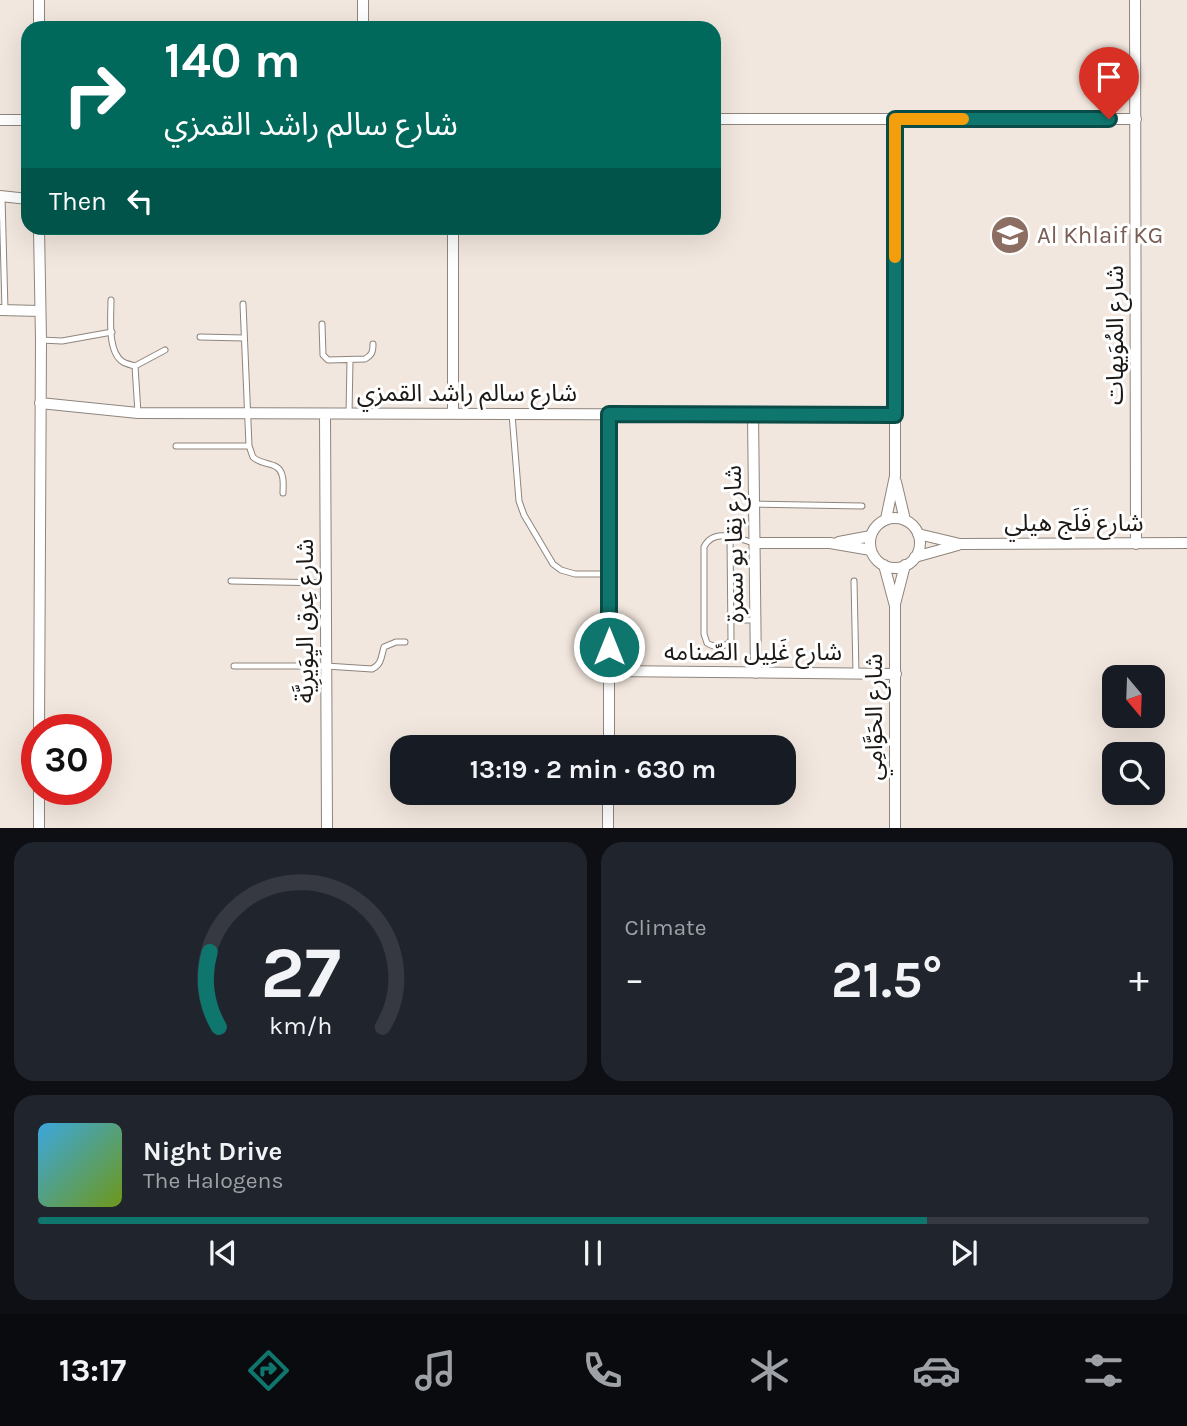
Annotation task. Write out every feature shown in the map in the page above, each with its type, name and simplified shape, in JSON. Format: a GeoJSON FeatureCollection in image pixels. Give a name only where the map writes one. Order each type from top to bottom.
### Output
{"type":"FeatureCollection","features":[{"type":"Feature","properties":{"kind":"street"},"geometry":{"type":"LineString","coordinates":[[39,0],[39,21]]}},
{"type":"Feature","properties":{"kind":"street"},"geometry":{"type":"LineString","coordinates":[[363,0],[363,21]]}},
{"type":"Feature","properties":{"kind":"street","name":"شارع المُوَيهات"},"geometry":{"type":"LineString","coordinates":[[1135,0],[1136,544]]}},
{"type":"Feature","properties":{"kind":"street"},"geometry":{"type":"LineString","coordinates":[[721,119],[1136,120]]}},
{"type":"Feature","properties":{"kind":"street"},"geometry":{"type":"LineString","coordinates":[[886,519],[895,476],[895,119]]}},
{"type":"Feature","properties":{"kind":"street"},"geometry":{"type":"LineString","coordinates":[[0,120],[21,120]]}},
{"type":"Feature","properties":{"kind":"street"},"geometry":{"type":"LineString","coordinates":[[1,196],[21,198]]}},
{"type":"Feature","properties":{"kind":"street"},"geometry":{"type":"LineString","coordinates":[[39,235],[39,714]]}},
{"type":"Feature","properties":{"kind":"street"},"geometry":{"type":"LineString","coordinates":[[453,235],[453,414]]}},
{"type":"Feature","properties":{"kind":"street"},"geometry":{"type":"LineString","coordinates":[[3,310],[40,312]]}},
{"type":"Feature","properties":{"kind":"street","name":"شارع سالم راشد القمزي"},"geometry":{"type":"LineString","coordinates":[[40,403],[138,413],[895,415]]}},
{"type":"Feature","properties":{"kind":"street","name":"شارع عِرق اليِوَيرِيَّة"},"geometry":{"type":"LineString","coordinates":[[325,414],[327,828]]}},
{"type":"Feature","properties":{"kind":"street"},"geometry":{"type":"LineString","coordinates":[[609,414],[609,735]]}},
{"type":"Feature","properties":{"kind":"street","name":"شارع نِقا بو سمرة"},"geometry":{"type":"LineString","coordinates":[[753,414],[756,673]]}},
{"type":"Feature","properties":{"kind":"street"},"geometry":{"type":"LineString","coordinates":[[895,476],[905,520]]}},
{"type":"Feature","properties":{"kind":"street"},"geometry":{"type":"LineString","coordinates":[[886,519],[905,520],[918,534],[915,557],[898,567],[884,565],[876,559],[871,550],[871,536],[877,526],[886,519]]}},
{"type":"Feature","properties":{"kind":"street","name":"شارع فَلَج هيلي"},"geometry":{"type":"LineString","coordinates":[[918,534],[960,544],[1187,542]]}},
{"type":"Feature","properties":{"kind":"street"},"geometry":{"type":"LineString","coordinates":[[755,543],[830,543],[871,536]]}},
{"type":"Feature","properties":{"kind":"street"},"geometry":{"type":"LineString","coordinates":[[830,543],[871,550]]}},
{"type":"Feature","properties":{"kind":"street","name":"شارع فَلَج هيلي"},"geometry":{"type":"LineString","coordinates":[[915,557],[960,544]]}},
{"type":"Feature","properties":{"kind":"street","name":"شارع الحَوَّامِي"},"geometry":{"type":"LineString","coordinates":[[884,565],[895,606],[895,828]]}},
{"type":"Feature","properties":{"kind":"street","name":"شارع الحَوَّامِي"},"geometry":{"type":"LineString","coordinates":[[895,606],[905,565]]}},
{"type":"Feature","properties":{"kind":"street","name":"شارع غَلِيل الصّنامه"},"geometry":{"type":"LineString","coordinates":[[609,671],[896,674]]}},
{"type":"Feature","properties":{"kind":"street"},"geometry":{"type":"LineString","coordinates":[[39,805],[39,828]]}},
{"type":"Feature","properties":{"kind":"street"},"geometry":{"type":"LineString","coordinates":[[608,805],[608,828]]}},
{"type":"Feature","properties":{"kind":"lane"},"geometry":{"type":"LineString","coordinates":[[1,196],[3,310]]}},
{"type":"Feature","properties":{"kind":"lane"},"geometry":{"type":"LineString","coordinates":[[111,300],[112,342],[115,352],[123,362],[135,366],[165,350]]}},
{"type":"Feature","properties":{"kind":"lane"},"geometry":{"type":"LineString","coordinates":[[243,304],[249,446],[252,456],[275,466],[282,474],[284,493]]}},
{"type":"Feature","properties":{"kind":"lane"},"geometry":{"type":"LineString","coordinates":[[322,324],[323,355],[328,360],[365,359],[373,352],[373,344]]}},
{"type":"Feature","properties":{"kind":"lane"},"geometry":{"type":"LineString","coordinates":[[41,340],[62,341],[112,332]]}},
{"type":"Feature","properties":{"kind":"lane"},"geometry":{"type":"LineString","coordinates":[[200,337],[244,338]]}},
{"type":"Feature","properties":{"kind":"lane"},"geometry":{"type":"LineString","coordinates":[[349,414],[350,360]]}},
{"type":"Feature","properties":{"kind":"lane"},"geometry":{"type":"LineString","coordinates":[[135,366],[138,413]]}},
{"type":"Feature","properties":{"kind":"lane"},"geometry":{"type":"LineString","coordinates":[[512,414],[519,501],[524,515],[553,564],[575,574],[609,574]]}},
{"type":"Feature","properties":{"kind":"lane"},"geometry":{"type":"LineString","coordinates":[[176,446],[249,446]]}},
{"type":"Feature","properties":{"kind":"lane"},"geometry":{"type":"LineString","coordinates":[[754,504],[862,506]]}},
{"type":"Feature","properties":{"kind":"lane"},"geometry":{"type":"LineString","coordinates":[[730,536],[732,634],[729,644],[711,646],[704,634],[706,541],[712,537],[730,536],[755,543]]}},
{"type":"Feature","properties":{"kind":"lane"},"geometry":{"type":"LineString","coordinates":[[231,581],[327,583]]}},
{"type":"Feature","properties":{"kind":"lane"},"geometry":{"type":"LineString","coordinates":[[854,581],[856,673]]}},
{"type":"Feature","properties":{"kind":"lane"},"geometry":{"type":"LineString","coordinates":[[732,620],[756,620]]}},
{"type":"Feature","properties":{"kind":"lane"},"geometry":{"type":"LineString","coordinates":[[234,666],[372,669],[381,661],[384,647],[405,642]]}},
{"type":"Feature","properties":{"kind":"slow traffic"},"geometry":{"type":"LineString","coordinates":[[895,257],[895,119],[963,119]]}},
{"type":"Feature","properties":{"kind":"place","name":"Al Khlaif KG"},"geometry":{"type":"Point","coordinates":[1010,235]}},
{"type":"Feature","properties":{"kind":"route"},"geometry":{"type":"LineString","coordinates":[[609,647],[609,414],[895,415],[895,119],[1109,119]]}}]}
